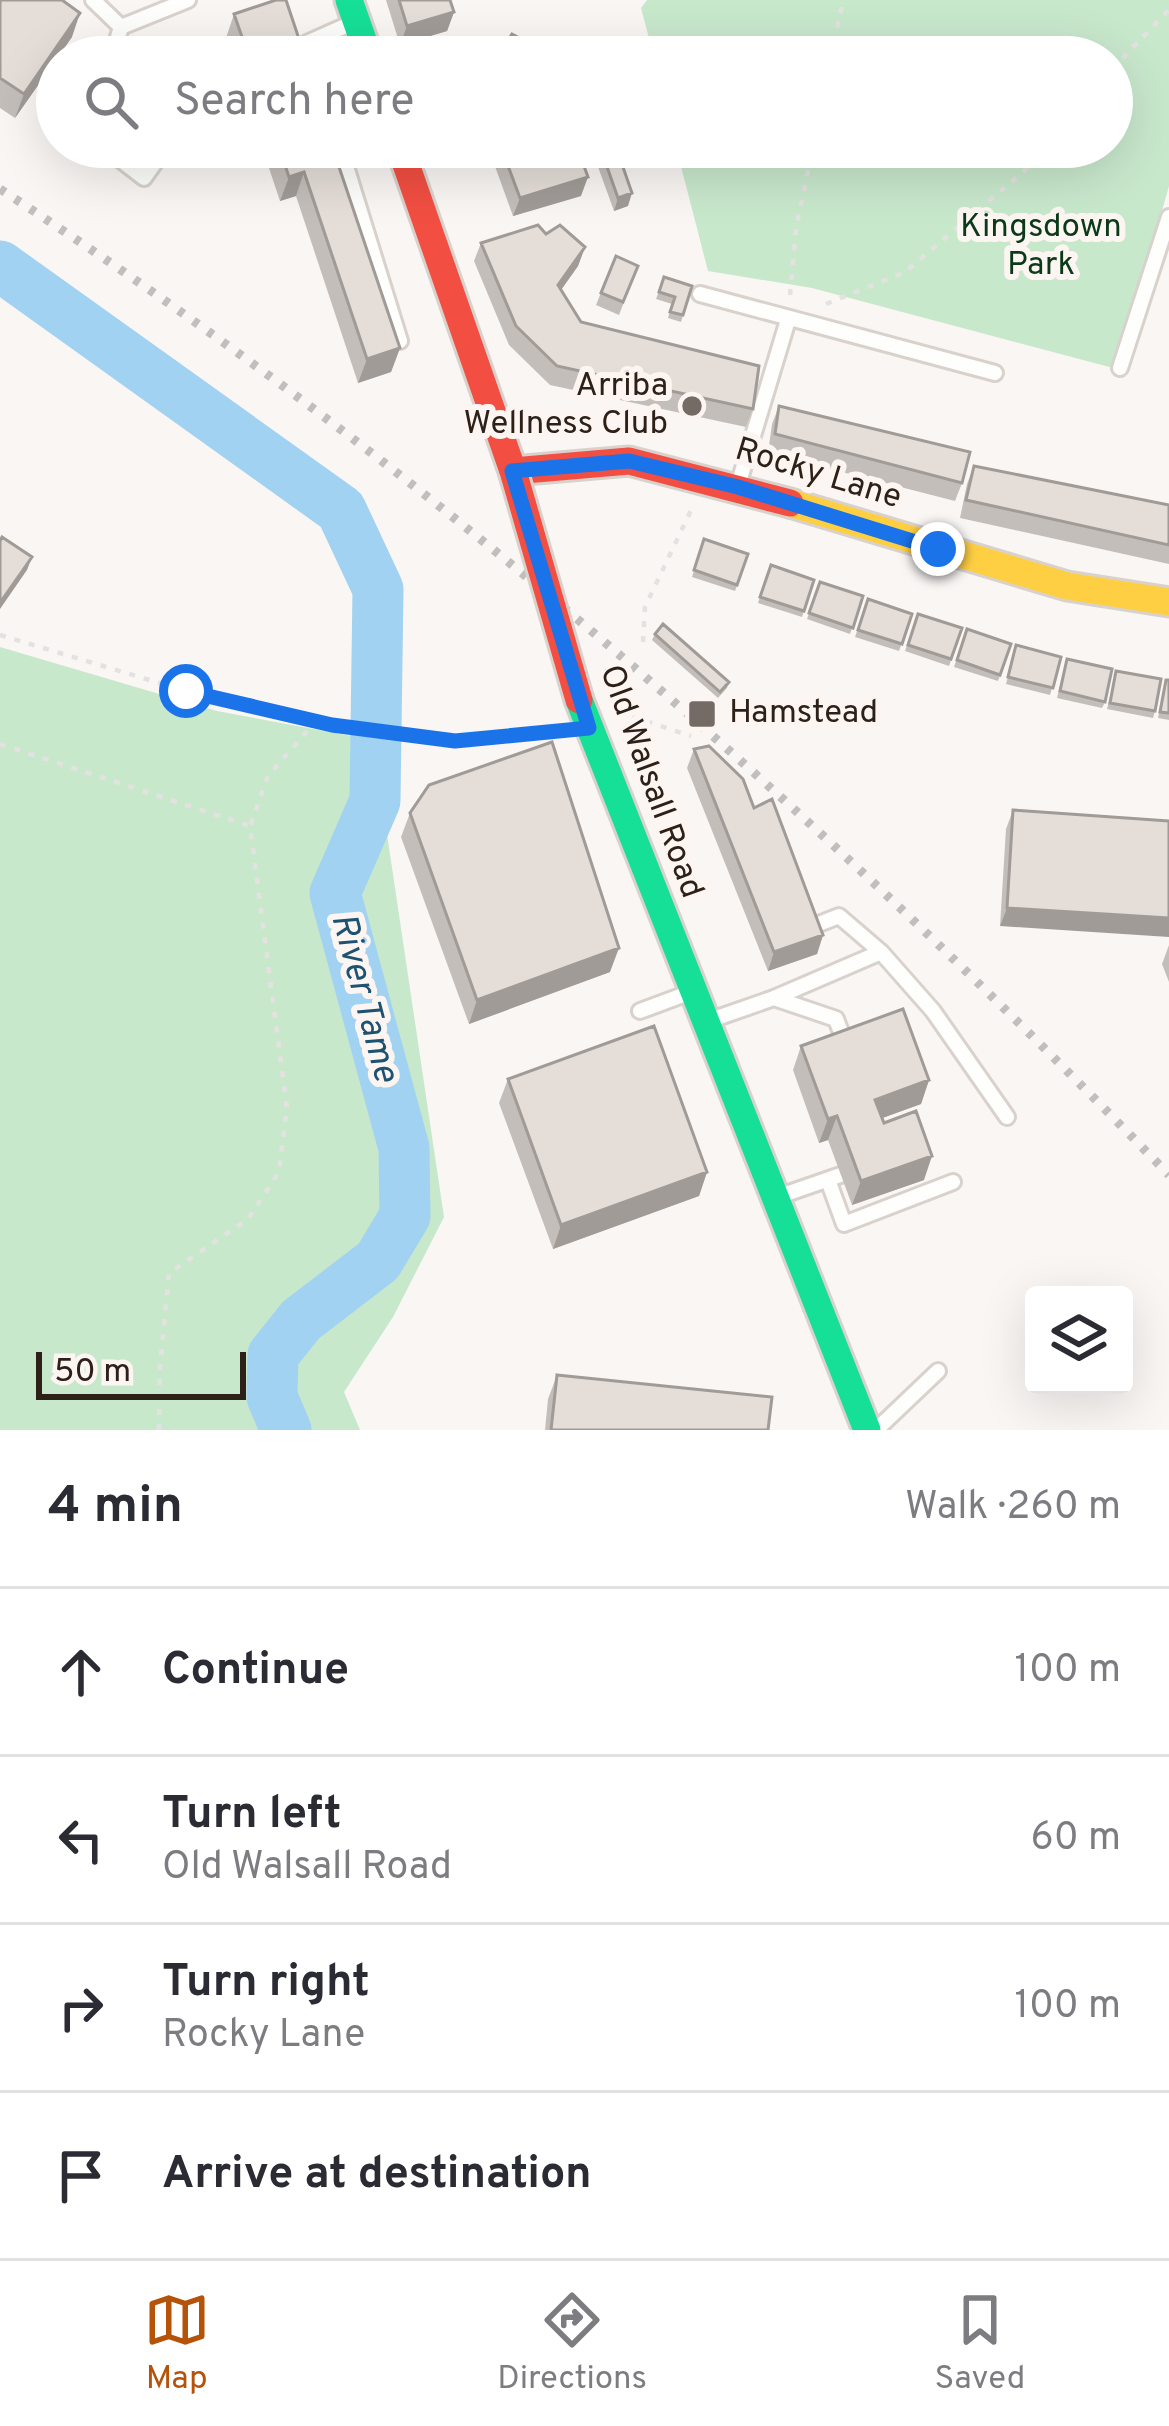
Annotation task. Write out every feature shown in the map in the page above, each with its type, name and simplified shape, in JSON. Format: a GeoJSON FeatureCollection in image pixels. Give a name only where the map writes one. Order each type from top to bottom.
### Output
{"type":"FeatureCollection","features":[{"type":"Feature","properties":{"kind":"main road","name":"Old Walsall Road"},"geometry":{"type":"LineString","coordinates":[[407,168],[512,471],[578,700],[773,1199],[871,1430]]}},
{"type":"Feature","properties":{"kind":"main road","name":"Rocky Lane"},"geometry":{"type":"LineString","coordinates":[[512,471],[629,461],[738,487],[1067,586],[1169,602]]}},
{"type":"Feature","properties":{"kind":"lane"},"geometry":{"type":"LineString","coordinates":[[93,0],[121,27]]}},
{"type":"Feature","properties":{"kind":"lane"},"geometry":{"type":"LineString","coordinates":[[121,27],[188,0]]}},
{"type":"Feature","properties":{"kind":"lane"},"geometry":{"type":"LineString","coordinates":[[319,36],[353,10]]}},
{"type":"Feature","properties":{"kind":"lane"},"geometry":{"type":"LineString","coordinates":[[118,36],[121,27]]}},
{"type":"Feature","properties":{"kind":"lane"},"geometry":{"type":"LineString","coordinates":[[346,168],[400,341]]}},
{"type":"Feature","properties":{"kind":"lane"},"geometry":{"type":"LineString","coordinates":[[1120,368],[1169,217]]}},
{"type":"Feature","properties":{"kind":"lane"},"geometry":{"type":"LineString","coordinates":[[700,294],[995,373]]}},
{"type":"Feature","properties":{"kind":"lane"},"geometry":{"type":"LineString","coordinates":[[738,487],[788,320]]}},
{"type":"Feature","properties":{"kind":"lane"},"geometry":{"type":"LineString","coordinates":[[784,938],[839,916],[880,952],[933,1011],[1007,1117]]}},
{"type":"Feature","properties":{"kind":"lane"},"geometry":{"type":"LineString","coordinates":[[703,1022],[774,998],[880,952]]}},
{"type":"Feature","properties":{"kind":"lane"},"geometry":{"type":"LineString","coordinates":[[796,969],[803,984]]}},
{"type":"Feature","properties":{"kind":"lane"},"geometry":{"type":"LineString","coordinates":[[640,1011],[691,992]]}},
{"type":"Feature","properties":{"kind":"lane"},"geometry":{"type":"LineString","coordinates":[[774,998],[836,1019],[851,1059]]}},
{"type":"Feature","properties":{"kind":"lane"},"geometry":{"type":"LineString","coordinates":[[773,1199],[868,1166]]}},
{"type":"Feature","properties":{"kind":"lane"},"geometry":{"type":"LineString","coordinates":[[828,1180],[844,1224],[953,1182]]}},
{"type":"Feature","properties":{"kind":"lane"},"geometry":{"type":"LineString","coordinates":[[871,1430],[938,1371]]}},
{"type":"Feature","properties":{"kind":"path"},"geometry":{"type":"LineString","coordinates":[[835,36],[843,0]]}},
{"type":"Feature","properties":{"kind":"path"},"geometry":{"type":"LineString","coordinates":[[1133,47],[1169,10]]}},
{"type":"Feature","properties":{"kind":"path"},"geometry":{"type":"LineString","coordinates":[[809,168],[796,228],[788,320],[905,272],[1027,168]]}},
{"type":"Feature","properties":{"kind":"path"},"geometry":{"type":"LineString","coordinates":[[643,642],[645,607],[691,513],[699,477]]}},
{"type":"Feature","properties":{"kind":"path"},"geometry":{"type":"LineString","coordinates":[[0,635],[186,691],[332,725],[455,741],[589,728]]}},
{"type":"Feature","properties":{"kind":"path"},"geometry":{"type":"LineString","coordinates":[[578,700],[691,736]]}},
{"type":"Feature","properties":{"kind":"path"},"geometry":{"type":"LineString","coordinates":[[159,1430],[169,1273],[248,1219],[279,1172],[286,1108],[250,826],[268,776],[316,721]]}},
{"type":"Feature","properties":{"kind":"path"},"geometry":{"type":"LineString","coordinates":[[0,744],[250,826]]}},
{"type":"Feature","properties":{"kind":"green space","name":"Kingsdown Park"},"geometry":{"type":"Polygon","coordinates":[[[647,0],[1169,0],[1169,186],[1117,369],[812,288],[708,271],[681,168],[1133,168],[1133,36],[648,36],[641,8],[647,0]]]}},
{"type":"Feature","properties":{"kind":"green space"},"geometry":{"type":"Polygon","coordinates":[[[0,647],[217,711],[373,740],[444,1217],[393,1317],[344,1392],[360,1430],[0,1430],[0,647]]]}},
{"type":"Feature","properties":{"kind":"building"},"geometry":{"type":"Polygon","coordinates":[[[0,0],[62,0],[80,13],[64,36],[36,36],[36,77],[24,94],[0,78],[0,0]]]}},
{"type":"Feature","properties":{"kind":"building"},"geometry":{"type":"Polygon","coordinates":[[[286,0],[298,36],[242,36],[234,14],[286,0]]]}},
{"type":"Feature","properties":{"kind":"building"},"geometry":{"type":"Polygon","coordinates":[[[399,0],[450,0],[454,12],[407,26],[399,0]]]}},
{"type":"Feature","properties":{"kind":"building"},"geometry":{"type":"Polygon","coordinates":[[[286,168],[339,168],[400,348],[367,359],[304,172],[289,177],[286,168]]]}},
{"type":"Feature","properties":{"kind":"building"},"geometry":{"type":"Polygon","coordinates":[[[509,168],[585,168],[588,177],[520,198],[509,168]]]}},
{"type":"Feature","properties":{"kind":"building"},"geometry":{"type":"Polygon","coordinates":[[[607,168],[623,168],[632,193],[618,198],[607,168]]]}},
{"type":"Feature","properties":{"kind":"building"},"geometry":{"type":"Polygon","coordinates":[[[538,225],[546,234],[560,225],[585,247],[558,285],[581,322],[759,366],[753,409],[557,366],[516,326],[481,243],[538,225]]]}},
{"type":"Feature","properties":{"kind":"building"},"geometry":{"type":"Polygon","coordinates":[[[616,256],[638,266],[623,302],[601,293],[616,256]]]}},
{"type":"Feature","properties":{"kind":"building"},"geometry":{"type":"Polygon","coordinates":[[[664,277],[692,286],[683,315],[670,312],[675,297],[659,292],[664,277]]]}},
{"type":"Feature","properties":{"kind":"building"},"geometry":{"type":"Polygon","coordinates":[[[779,406],[970,452],[962,483],[775,434],[779,406]]]}},
{"type":"Feature","properties":{"kind":"building"},"geometry":{"type":"Polygon","coordinates":[[[974,466],[1169,505],[1169,545],[966,500],[974,466]]]}},
{"type":"Feature","properties":{"kind":"building"},"geometry":{"type":"Polygon","coordinates":[[[2,537],[32,557],[0,603],[0,541],[2,537]]]}},
{"type":"Feature","properties":{"kind":"building"},"geometry":{"type":"Polygon","coordinates":[[[704,539],[748,554],[737,585],[694,570],[704,539]]]}},
{"type":"Feature","properties":{"kind":"building"},"geometry":{"type":"Polygon","coordinates":[[[771,565],[814,580],[804,611],[760,597],[771,565]]]}},
{"type":"Feature","properties":{"kind":"building"},"geometry":{"type":"Polygon","coordinates":[[[820,582],[863,596],[853,628],[809,613],[820,582]]]}},
{"type":"Feature","properties":{"kind":"building"},"geometry":{"type":"Polygon","coordinates":[[[868,599],[912,614],[902,644],[858,630],[868,599]]]}},
{"type":"Feature","properties":{"kind":"building"},"geometry":{"type":"Polygon","coordinates":[[[918,614],[962,628],[951,659],[908,645],[918,614]]]}},
{"type":"Feature","properties":{"kind":"building"},"geometry":{"type":"Polygon","coordinates":[[[663,624],[729,682],[720,692],[655,634],[663,624]]]}},
{"type":"Feature","properties":{"kind":"building"},"geometry":{"type":"Polygon","coordinates":[[[967,629],[1011,644],[1000,675],[957,660],[967,629]]]}},
{"type":"Feature","properties":{"kind":"building"},"geometry":{"type":"Polygon","coordinates":[[[1016,645],[1061,657],[1053,688],[1008,677],[1016,645]]]}},
{"type":"Feature","properties":{"kind":"building"},"geometry":{"type":"Polygon","coordinates":[[[1067,659],[1112,669],[1105,702],[1060,691],[1067,659]]]}},
{"type":"Feature","properties":{"kind":"building"},"geometry":{"type":"Polygon","coordinates":[[[1116,671],[1161,679],[1155,711],[1110,703],[1116,671]]]}},
{"type":"Feature","properties":{"kind":"building"},"geometry":{"type":"Polygon","coordinates":[[[1169,680],[1169,713],[1160,712],[1169,680]]]}},
{"type":"Feature","properties":{"kind":"building"},"geometry":{"type":"Polygon","coordinates":[[[552,742],[619,948],[477,1000],[410,813],[429,785],[552,742]]]}},
{"type":"Feature","properties":{"kind":"building"},"geometry":{"type":"Polygon","coordinates":[[[709,746],[743,779],[754,808],[772,799],[823,935],[774,952],[694,749],[709,746]]]}},
{"type":"Feature","properties":{"kind":"building"},"geometry":{"type":"Polygon","coordinates":[[[1013,810],[1169,821],[1169,918],[1007,908],[1013,810]]]}},
{"type":"Feature","properties":{"kind":"building"},"geometry":{"type":"Polygon","coordinates":[[[903,1009],[929,1080],[875,1100],[884,1123],[916,1111],[932,1156],[861,1181],[837,1116],[828,1119],[801,1046],[903,1009]]]}},
{"type":"Feature","properties":{"kind":"building"},"geometry":{"type":"Polygon","coordinates":[[[654,1026],[707,1172],[561,1225],[508,1079],[654,1026]]]}},
{"type":"Feature","properties":{"kind":"building"},"geometry":{"type":"Polygon","coordinates":[[[557,1375],[772,1397],[768,1430],[551,1430],[557,1375]]]}},
{"type":"Feature","properties":{"kind":"waterway","name":"River Tame"},"geometry":{"type":"LineString","coordinates":[[0,266],[341,510],[378,589],[375,801],[335,893],[404,1148],[405,1216],[378,1261],[301,1320],[273,1355],[272,1397],[286,1430]]}},
{"type":"Feature","properties":{"kind":"railway"},"geometry":{"type":"LineString","coordinates":[[0,189],[159,296],[314,409],[612,649],[897,905],[1169,1175]]}},
{"type":"Feature","properties":{"kind":"traffic: fast"},"geometry":{"type":"LineString","coordinates":[[349,0],[362,36]]}},
{"type":"Feature","properties":{"kind":"traffic: fast"},"geometry":{"type":"LineString","coordinates":[[579,700],[867,1430]]}},
{"type":"Feature","properties":{"kind":"traffic: slow"},"geometry":{"type":"LineString","coordinates":[[790,503],[1067,586],[1169,602]]}},
{"type":"Feature","properties":{"kind":"traffic: jam"},"geometry":{"type":"LineString","coordinates":[[407,168],[513,471],[629,461],[790,503]]}},
{"type":"Feature","properties":{"kind":"traffic: jam"},"geometry":{"type":"LineString","coordinates":[[513,471],[579,700]]}},
{"type":"Feature","properties":{"kind":"place","name":"Arriba Wellness Club"},"geometry":{"type":"Point","coordinates":[692,406]}},
{"type":"Feature","properties":{"kind":"place","name":"Hamstead"},"geometry":{"type":"Point","coordinates":[702,714]}},
{"type":"Feature","properties":{"kind":"route"},"geometry":{"type":"LineString","coordinates":[[186,691],[332,725],[455,741],[589,728],[512,471],[629,461],[738,487],[938,549]]}}]}
